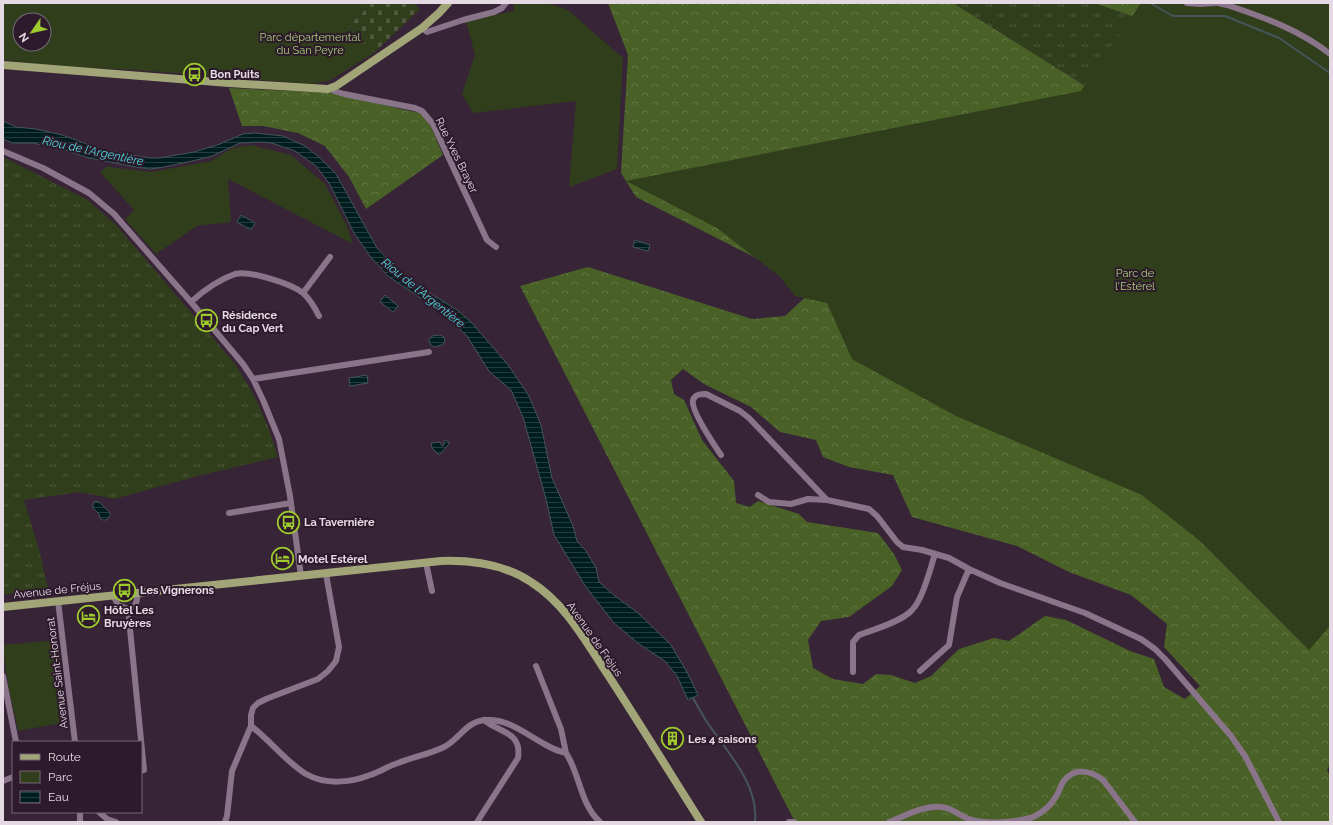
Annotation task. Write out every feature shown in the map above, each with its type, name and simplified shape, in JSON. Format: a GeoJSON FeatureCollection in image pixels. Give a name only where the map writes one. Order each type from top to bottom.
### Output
{"type":"FeatureCollection","features":[{"type":"Feature","properties":{"kind":"main road"},"geometry":{"type":"LineString","coordinates":[[3,65],[300,88],[331,88],[422,28],[448,3]]}},
{"type":"Feature","properties":{"kind":"main road","name":"Avenue de Fréjus"},"geometry":{"type":"LineString","coordinates":[[3,607],[426,563],[456,561],[486,564],[520,575],[548,594],[564,611],[582,635],[633,713],[701,822]]}},
{"type":"Feature","properties":{"kind":"street"},"geometry":{"type":"LineString","coordinates":[[422,28],[427,32],[463,20],[494,12],[502,8],[506,3]]}},
{"type":"Feature","properties":{"kind":"street"},"geometry":{"type":"LineString","coordinates":[[1187,3],[1214,3]]}},
{"type":"Feature","properties":{"kind":"street"},"geometry":{"type":"LineString","coordinates":[[1218,3],[1233,7],[1283,26],[1318,44],[1330,54]]}},
{"type":"Feature","properties":{"kind":"street","name":"Rue Yves Brayer"},"geometry":{"type":"LineString","coordinates":[[331,88],[334,91],[344,94],[414,108],[422,111],[433,124],[488,240],[496,247]]}},
{"type":"Feature","properties":{"kind":"street"},"geometry":{"type":"LineString","coordinates":[[433,124],[440,124]]}},
{"type":"Feature","properties":{"kind":"street"},"geometry":{"type":"LineString","coordinates":[[3,151],[43,168],[89,193],[114,214],[191,302],[230,349],[252,379],[263,400],[279,439],[292,503],[301,576]]}},
{"type":"Feature","properties":{"kind":"street"},"geometry":{"type":"LineString","coordinates":[[303,293],[330,256]]}},
{"type":"Feature","properties":{"kind":"street"},"geometry":{"type":"LineString","coordinates":[[191,302],[213,284],[236,274],[246,273],[284,284],[303,293],[311,302],[319,316]]}},
{"type":"Feature","properties":{"kind":"street"},"geometry":{"type":"LineString","coordinates":[[252,379],[429,352]]}},
{"type":"Feature","properties":{"kind":"street"},"geometry":{"type":"LineString","coordinates":[[721,455],[702,426],[693,404],[695,396],[700,394],[706,394],[740,411],[749,418],[827,500]]}},
{"type":"Feature","properties":{"kind":"street"},"geometry":{"type":"LineString","coordinates":[[758,495],[768,502],[791,504],[808,499],[827,500],[869,510],[877,516],[897,542],[904,547],[949,558],[968,569],[1000,583],[1085,613],[1126,632],[1155,649],[1196,694],[1231,736],[1245,756],[1279,822]]}},
{"type":"Feature","properties":{"kind":"street"},"geometry":{"type":"LineString","coordinates":[[229,513],[292,503]]}},
{"type":"Feature","properties":{"kind":"street"},"geometry":{"type":"LineString","coordinates":[[853,672],[853,642],[856,638],[904,617],[912,611],[918,601],[935,554]]}},
{"type":"Feature","properties":{"kind":"street"},"geometry":{"type":"LineString","coordinates":[[426,563],[432,591]]}},
{"type":"Feature","properties":{"kind":"street"},"geometry":{"type":"LineString","coordinates":[[920,671],[949,645],[957,597],[968,569]]}},
{"type":"Feature","properties":{"kind":"street"},"geometry":{"type":"LineString","coordinates":[[225,822],[232,771],[251,726],[251,714],[253,708],[258,703],[318,679],[328,671],[336,660],[339,647],[326,574]]}},
{"type":"Feature","properties":{"kind":"street"},"geometry":{"type":"LineString","coordinates":[[137,592],[136,602],[128,614],[140,741]]}},
{"type":"Feature","properties":{"kind":"street"},"geometry":{"type":"LineString","coordinates":[[114,595],[114,600],[128,614]]}},
{"type":"Feature","properties":{"kind":"street","name":"Avenue Saint-Honorat"},"geometry":{"type":"LineString","coordinates":[[58,601],[75,741]]}},
{"type":"Feature","properties":{"kind":"street"},"geometry":{"type":"LineString","coordinates":[[536,666],[561,729],[566,753],[572,762],[582,794],[596,818],[600,822]]}},
{"type":"Feature","properties":{"kind":"street"},"geometry":{"type":"LineString","coordinates":[[3,676],[16,741]]}},
{"type":"Feature","properties":{"kind":"street"},"geometry":{"type":"LineString","coordinates":[[251,726],[306,774],[323,781],[337,782],[370,776],[396,763],[443,748],[453,741],[464,729],[472,724],[484,720],[500,721],[522,731],[557,751],[566,753]]}},
{"type":"Feature","properties":{"kind":"street"},"geometry":{"type":"LineString","coordinates":[[477,822],[518,758],[519,753],[518,746],[514,738],[508,733],[484,720]]}},
{"type":"Feature","properties":{"kind":"street"},"geometry":{"type":"LineString","coordinates":[[142,760],[143,770]]}},
{"type":"Feature","properties":{"kind":"street"},"geometry":{"type":"LineString","coordinates":[[889,822],[920,810],[942,806],[968,819],[982,822],[1017,821],[1028,819],[1044,810],[1055,799],[1063,783],[1070,775],[1078,771],[1096,775],[1103,780],[1135,822]]}},
{"type":"Feature","properties":{"kind":"street"},"geometry":{"type":"LineString","coordinates":[[100,813],[107,819],[116,822]]}},
{"type":"Feature","properties":{"kind":"street"},"geometry":{"type":"LineString","coordinates":[[789,822],[794,822]]}},
{"type":"Feature","properties":{"kind":"green space","name":"Parc départemental du San Peyre"},"geometry":{"type":"Polygon","coordinates":[[[3,3],[372,3],[348,26],[374,53],[329,81],[311,84],[136,70],[52,66],[3,60],[3,3]]]}},
{"type":"Feature","properties":{"kind":"green space"},"geometry":{"type":"Polygon","coordinates":[[[372,3],[414,3],[420,9],[374,53],[348,26],[372,3]]]}},
{"type":"Feature","properties":{"kind":"green space"},"geometry":{"type":"Polygon","coordinates":[[[541,3],[568,10],[623,58],[617,169],[569,187],[576,101],[473,113],[462,94],[475,55],[466,21],[509,12],[514,10],[513,4],[541,3]]]}},
{"type":"Feature","properties":{"kind":"green space"},"geometry":{"type":"Polygon","coordinates":[[[608,3],[953,3],[1106,99],[1218,46],[1094,3],[1330,3],[1330,764],[1327,770],[1330,776],[1330,822],[795,822],[520,286],[588,267],[752,319],[785,316],[815,288],[636,197],[621,173],[628,55],[608,3]],[[683,369],[671,380],[674,394],[684,400],[702,440],[734,481],[736,503],[750,507],[758,501],[799,514],[807,522],[878,533],[894,554],[902,570],[892,586],[849,617],[821,621],[808,640],[813,668],[833,679],[863,684],[876,674],[891,675],[915,683],[931,676],[959,649],[994,638],[1009,641],[1045,616],[1066,620],[1130,651],[1154,659],[1164,687],[1185,699],[1200,686],[1164,647],[1167,624],[1131,595],[1069,572],[1017,546],[912,517],[893,475],[849,467],[823,457],[816,440],[780,432],[751,407],[704,384],[683,369]]]}},
{"type":"Feature","properties":{"kind":"green space"},"geometry":{"type":"Polygon","coordinates":[[[953,3],[1094,3],[1218,46],[1106,99],[953,3]]]}},
{"type":"Feature","properties":{"kind":"green space","name":"Parc de l'Estérel"},"geometry":{"type":"Polygon","coordinates":[[[1141,3],[1330,3],[1330,626],[1309,650],[1200,541],[1142,495],[956,416],[852,359],[827,303],[795,296],[780,277],[717,228],[626,181],[1081,91],[1141,3]]]}},
{"type":"Feature","properties":{"kind":"green space"},"geometry":{"type":"Polygon","coordinates":[[[229,88],[335,93],[422,113],[431,127],[443,155],[366,209],[349,177],[325,146],[298,133],[263,126],[242,126],[229,88]]]}},
{"type":"Feature","properties":{"kind":"green space"},"geometry":{"type":"Polygon","coordinates":[[[251,145],[291,155],[325,184],[347,226],[353,244],[228,179],[231,222],[197,226],[156,254],[125,219],[134,210],[100,172],[108,166],[152,172],[211,161],[232,148],[251,145]]]}},
{"type":"Feature","properties":{"kind":"green space"},"geometry":{"type":"Polygon","coordinates":[[[3,157],[88,200],[117,226],[236,365],[256,399],[268,427],[278,457],[202,475],[114,499],[80,492],[24,500],[40,553],[48,588],[3,595],[3,157]]]}},
{"type":"Feature","properties":{"kind":"green space"},"geometry":{"type":"Polygon","coordinates":[[[58,640],[67,722],[18,731],[7,678],[3,645],[58,640]]]}},
{"type":"Feature","properties":{"kind":"water"},"geometry":{"type":"Polygon","coordinates":[[[3,121],[16,127],[36,129],[62,135],[98,149],[149,158],[159,158],[194,152],[220,144],[243,134],[255,133],[283,136],[305,146],[320,158],[336,174],[377,248],[412,282],[457,310],[472,323],[508,365],[529,396],[541,425],[552,478],[573,526],[577,541],[586,551],[596,568],[599,582],[638,613],[671,645],[698,695],[688,700],[677,676],[665,661],[639,644],[614,623],[586,587],[554,535],[546,499],[523,417],[511,390],[489,371],[467,336],[452,322],[388,276],[370,256],[354,233],[329,183],[316,166],[295,151],[272,143],[259,142],[240,143],[212,156],[164,167],[151,169],[136,167],[89,158],[62,149],[33,143],[13,143],[3,139],[3,121]]]}},
{"type":"Feature","properties":{"kind":"water"},"geometry":{"type":"Polygon","coordinates":[[[241,215],[255,223],[251,230],[237,222],[241,215]]]}},
{"type":"Feature","properties":{"kind":"water"},"geometry":{"type":"Polygon","coordinates":[[[635,240],[650,245],[648,251],[633,247],[635,240]]]}},
{"type":"Feature","properties":{"kind":"water"},"geometry":{"type":"Polygon","coordinates":[[[385,295],[398,306],[393,312],[380,302],[385,295]]]}},
{"type":"Feature","properties":{"kind":"water"},"geometry":{"type":"Polygon","coordinates":[[[440,335],[444,337],[445,342],[442,345],[434,347],[430,344],[429,340],[432,336],[440,335]]]}},
{"type":"Feature","properties":{"kind":"water"},"geometry":{"type":"Polygon","coordinates":[[[367,375],[368,383],[350,386],[349,378],[367,375]]]}},
{"type":"Feature","properties":{"kind":"water"},"geometry":{"type":"Polygon","coordinates":[[[446,440],[449,444],[439,455],[432,448],[431,443],[440,442],[442,446],[446,440]]]}},
{"type":"Feature","properties":{"kind":"water"},"geometry":{"type":"Polygon","coordinates":[[[95,501],[99,502],[110,513],[110,516],[106,520],[100,518],[99,514],[93,508],[95,501]]]}},
{"type":"Feature","properties":{"kind":"waterway"},"geometry":{"type":"LineString","coordinates":[[1150,3],[1173,16],[1225,16],[1279,38],[1330,73]]}},
{"type":"Feature","properties":{"kind":"waterway","name":"Riou de l'Argentière"},"geometry":{"type":"LineString","coordinates":[[693,698],[705,719],[731,755],[746,780],[752,794],[755,808],[755,822]]}},
{"type":"Feature","properties":{"kind":"tunnel"},"geometry":{"type":"LineString","coordinates":[[128,613],[129,619]]}},
{"type":"Feature","properties":{"kind":"place","name":"Bon Puits"},"geometry":{"type":"Point","coordinates":[194,74]}},
{"type":"Feature","properties":{"kind":"place","name":"Résidence du Cap Vert"},"geometry":{"type":"Point","coordinates":[207,321]}},
{"type":"Feature","properties":{"kind":"place","name":"La Tavernière"},"geometry":{"type":"Point","coordinates":[289,522]}},
{"type":"Feature","properties":{"kind":"place","name":"Motel Estérel"},"geometry":{"type":"Point","coordinates":[282,559]}},
{"type":"Feature","properties":{"kind":"place","name":"Les Vignerons"},"geometry":{"type":"Point","coordinates":[125,590]}},
{"type":"Feature","properties":{"kind":"place","name":"Hôtel Les Bruyères"},"geometry":{"type":"Point","coordinates":[88,616]}},
{"type":"Feature","properties":{"kind":"place","name":"Les 4 saisons"},"geometry":{"type":"Point","coordinates":[673,739]}}]}
